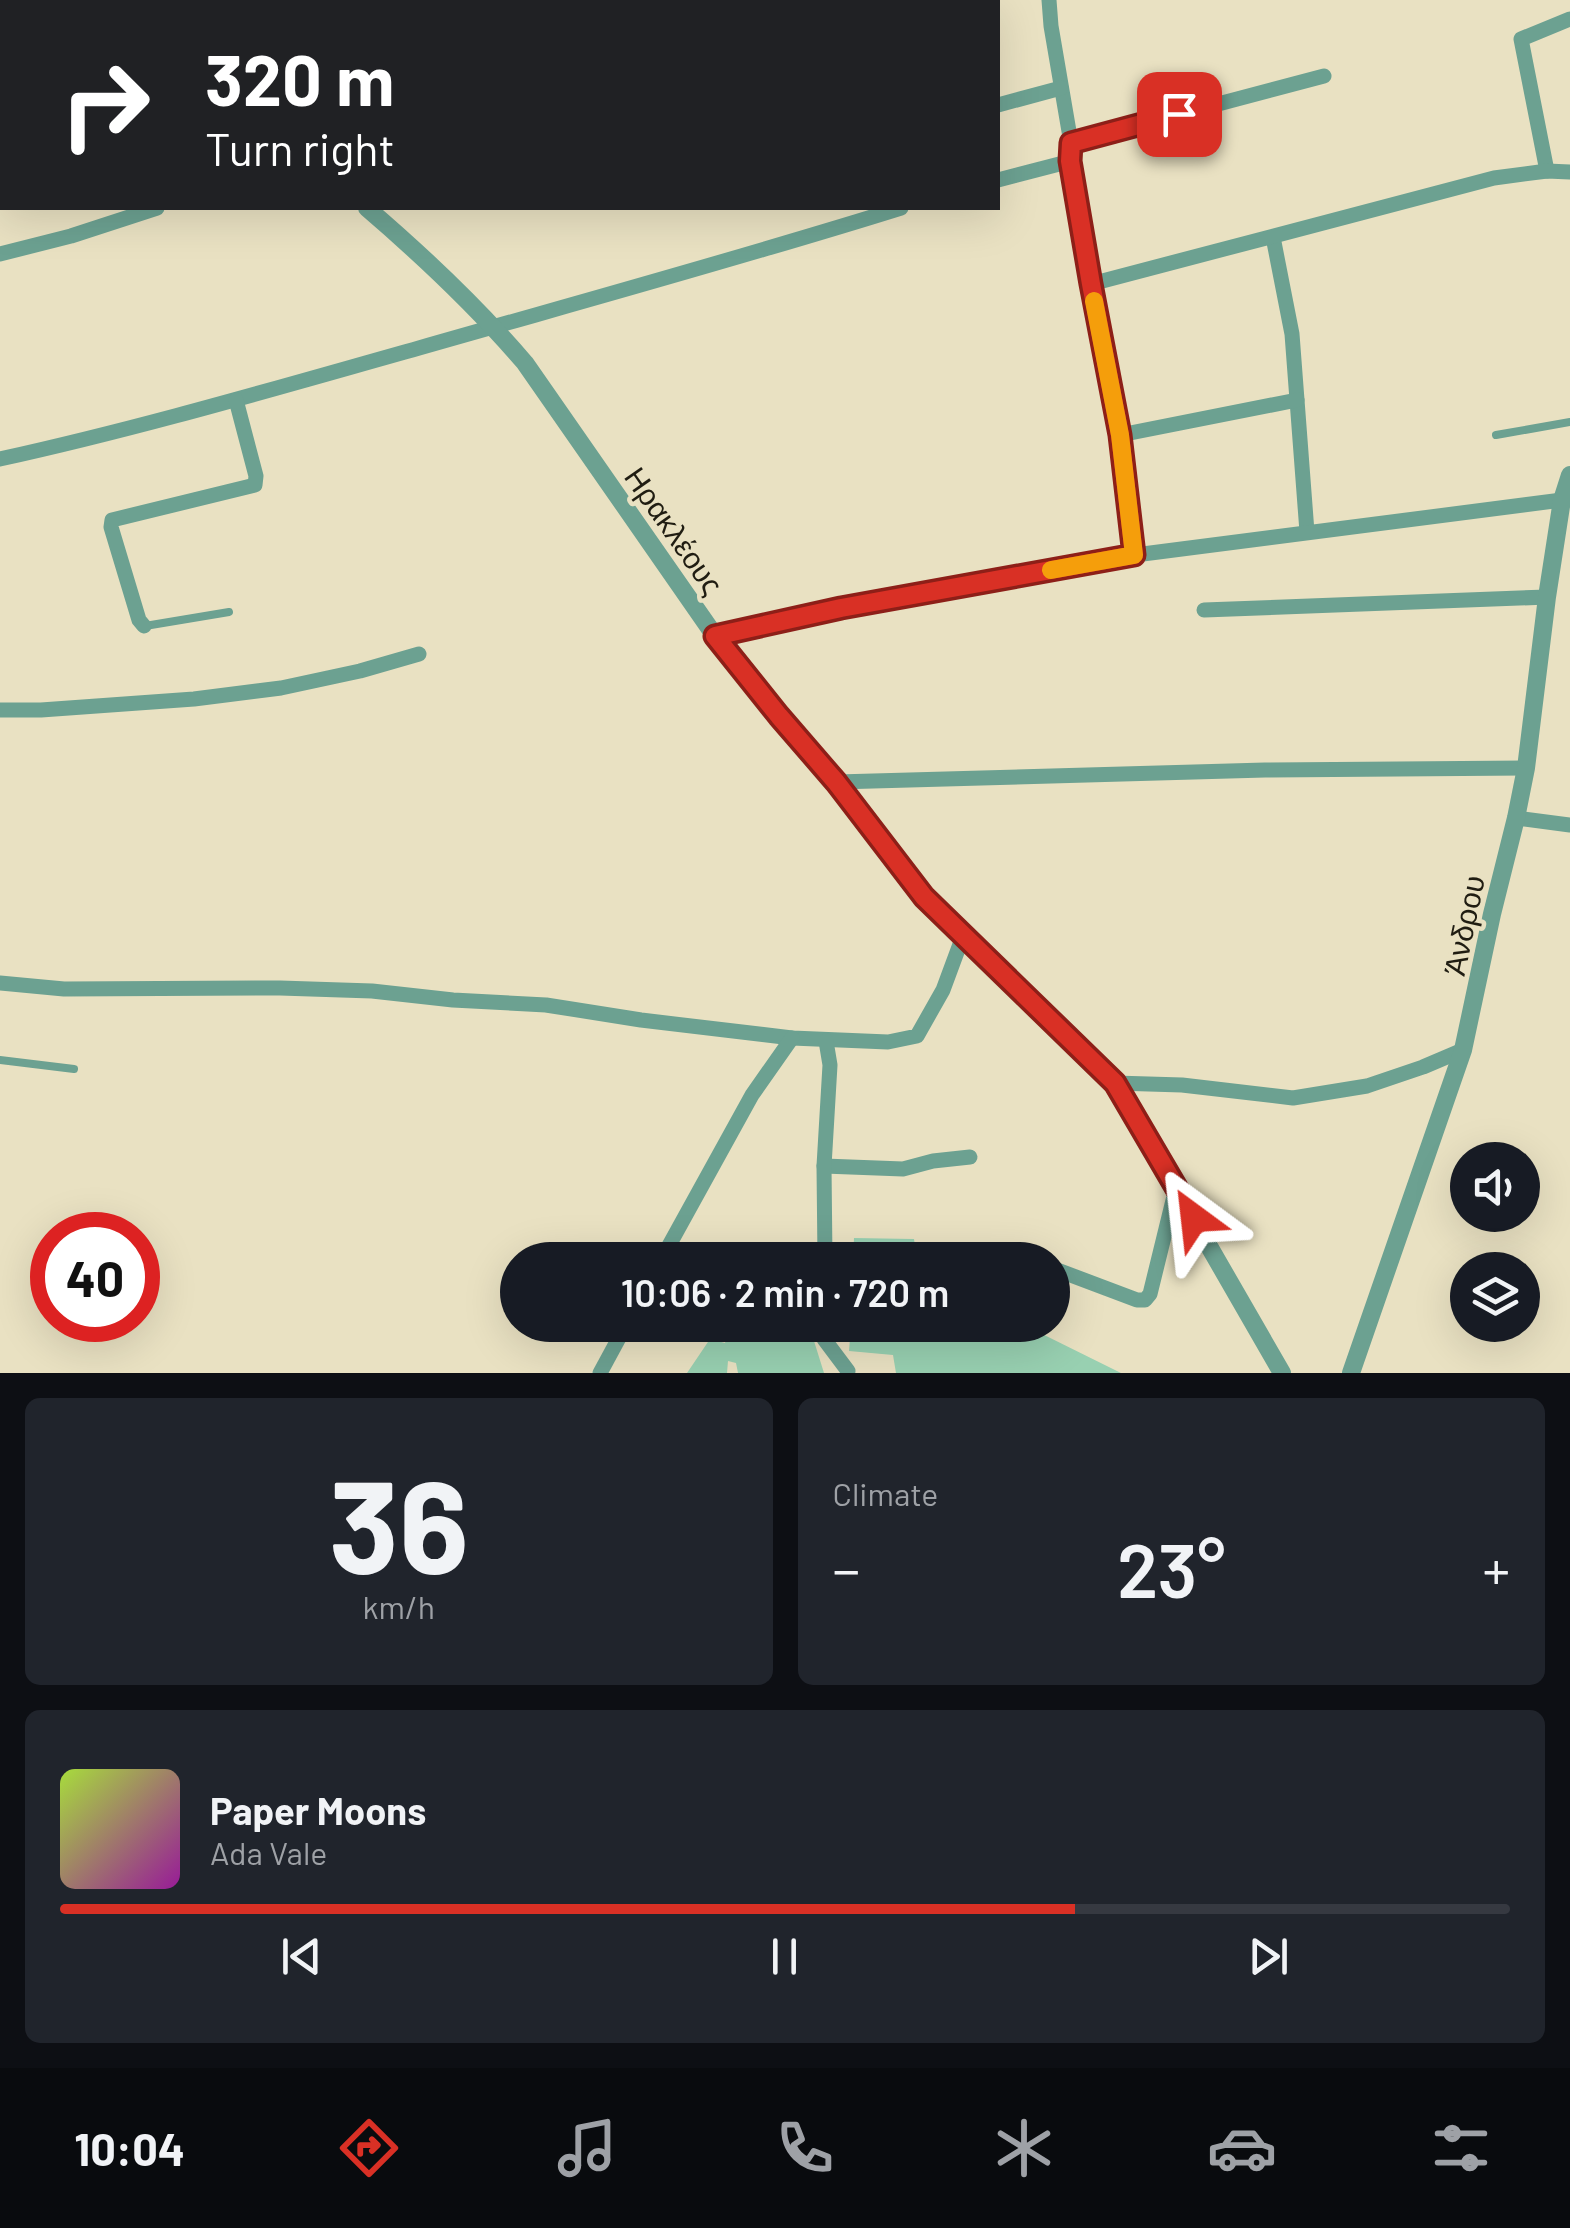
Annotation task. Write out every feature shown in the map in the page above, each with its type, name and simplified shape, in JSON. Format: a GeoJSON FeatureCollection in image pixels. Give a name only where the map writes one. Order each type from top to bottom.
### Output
{"type":"FeatureCollection","features":[{"type":"Feature","properties":{"kind":"street"},"geometry":{"type":"LineString","coordinates":[[1050,0],[1071,143],[1070,161],[1120,435],[1134,555]]}},
{"type":"Feature","properties":{"kind":"street"},"geometry":{"type":"LineString","coordinates":[[1547,171],[1521,40],[1570,19]]}},
{"type":"Feature","properties":{"kind":"street"},"geometry":{"type":"LineString","coordinates":[[1071,143],[1324,76]]}},
{"type":"Feature","properties":{"kind":"street"},"geometry":{"type":"LineString","coordinates":[[1000,104],[1062,88]]}},
{"type":"Feature","properties":{"kind":"street"},"geometry":{"type":"LineString","coordinates":[[1000,179],[1070,161]]}},
{"type":"Feature","properties":{"kind":"street"},"geometry":{"type":"LineString","coordinates":[[1091,284],[1494,178],[1570,172]]}},
{"type":"Feature","properties":{"kind":"street"},"geometry":{"type":"LineString","coordinates":[[0,254],[151,210]]}},
{"type":"Feature","properties":{"kind":"street","name":"Ηρακλέους"},"geometry":{"type":"LineString","coordinates":[[369,210],[431,264],[525,363],[715,636],[836,782],[924,897],[1115,1083],[1282,1373]]}},
{"type":"Feature","properties":{"kind":"street"},"geometry":{"type":"LineString","coordinates":[[0,458],[116,433],[236,400],[895,210]]}},
{"type":"Feature","properties":{"kind":"street"},"geometry":{"type":"LineString","coordinates":[[1273,237],[1292,334],[1306,532]]}},
{"type":"Feature","properties":{"kind":"street"},"geometry":{"type":"LineString","coordinates":[[144,626],[122,564],[112,520],[256,485],[236,400]]}},
{"type":"Feature","properties":{"kind":"street"},"geometry":{"type":"LineString","coordinates":[[1120,435],[1297,400]]}},
{"type":"Feature","properties":{"kind":"street","name":"Άνδρου"},"geometry":{"type":"LineString","coordinates":[[1351,1373],[1463,1050],[1526,768],[1546,597],[1564,530],[1562,500],[1570,475]]}},
{"type":"Feature","properties":{"kind":"street"},"geometry":{"type":"LineString","coordinates":[[715,636],[841,608],[1134,555],[1562,500]]}},
{"type":"Feature","properties":{"kind":"street"},"geometry":{"type":"LineString","coordinates":[[1204,610],[1546,597]]}},
{"type":"Feature","properties":{"kind":"street"},"geometry":{"type":"LineString","coordinates":[[0,710],[194,699],[281,688],[419,654]]}},
{"type":"Feature","properties":{"kind":"street"},"geometry":{"type":"LineString","coordinates":[[836,782],[1265,770],[1526,768]]}},
{"type":"Feature","properties":{"kind":"street"},"geometry":{"type":"LineString","coordinates":[[1516,818],[1570,825]]}},
{"type":"Feature","properties":{"kind":"street"},"geometry":{"type":"LineString","coordinates":[[0,983],[64,988],[372,991],[546,1005],[792,1038],[888,1042],[917,1036],[943,990],[963,936]]}},
{"type":"Feature","properties":{"kind":"street"},"geometry":{"type":"LineString","coordinates":[[671,1242],[752,1095],[792,1038]]}},
{"type":"Feature","properties":{"kind":"street"},"geometry":{"type":"LineString","coordinates":[[825,1242],[824,1166],[830,1083],[826,1041]]}},
{"type":"Feature","properties":{"kind":"street"},"geometry":{"type":"LineString","coordinates":[[1115,1083],[1293,1098],[1366,1086],[1463,1050]]}},
{"type":"Feature","properties":{"kind":"street"},"geometry":{"type":"LineString","coordinates":[[824,1166],[903,1169],[934,1160],[970,1157]]}},
{"type":"Feature","properties":{"kind":"street"},"geometry":{"type":"LineString","coordinates":[[1070,1275],[1145,1300],[1150,1294],[1176,1188]]}},
{"type":"Feature","properties":{"kind":"street"},"geometry":{"type":"LineString","coordinates":[[600,1373],[617,1342]]}},
{"type":"Feature","properties":{"kind":"street"},"geometry":{"type":"LineString","coordinates":[[826,1342],[848,1371]]}},
{"type":"Feature","properties":{"kind":"lane"},"geometry":{"type":"LineString","coordinates":[[1496,436],[1570,422]]}},
{"type":"Feature","properties":{"kind":"lane"},"geometry":{"type":"LineString","coordinates":[[144,626],[229,612]]}},
{"type":"Feature","properties":{"kind":"lane"},"geometry":{"type":"LineString","coordinates":[[0,1060],[74,1069]]}},
{"type":"Feature","properties":{"kind":"green space"},"geometry":{"type":"Polygon","coordinates":[[[854,1238],[914,1242],[854,1242],[854,1238]]]}},
{"type":"Feature","properties":{"kind":"green space"},"geometry":{"type":"Polygon","coordinates":[[[708,1342],[814,1342],[824,1373],[738,1373],[736,1363],[728,1361],[727,1373],[687,1373],[708,1342]]]}},
{"type":"Feature","properties":{"kind":"green space"},"geometry":{"type":"Polygon","coordinates":[[[850,1342],[1058,1342],[1121,1373],[896,1373],[893,1355],[849,1351],[850,1342]]]}},
{"type":"Feature","properties":{"kind":"slow traffic"},"geometry":{"type":"LineString","coordinates":[[1051,570],[1134,555],[1120,435],[1094,301]]}},
{"type":"Feature","properties":{"kind":"route"},"geometry":{"type":"LineString","coordinates":[[1179,114],[1071,143],[1070,161],[1120,435],[1134,555],[841,608],[715,636],[836,782],[924,897],[1115,1083],[1194,1218]]}}]}
